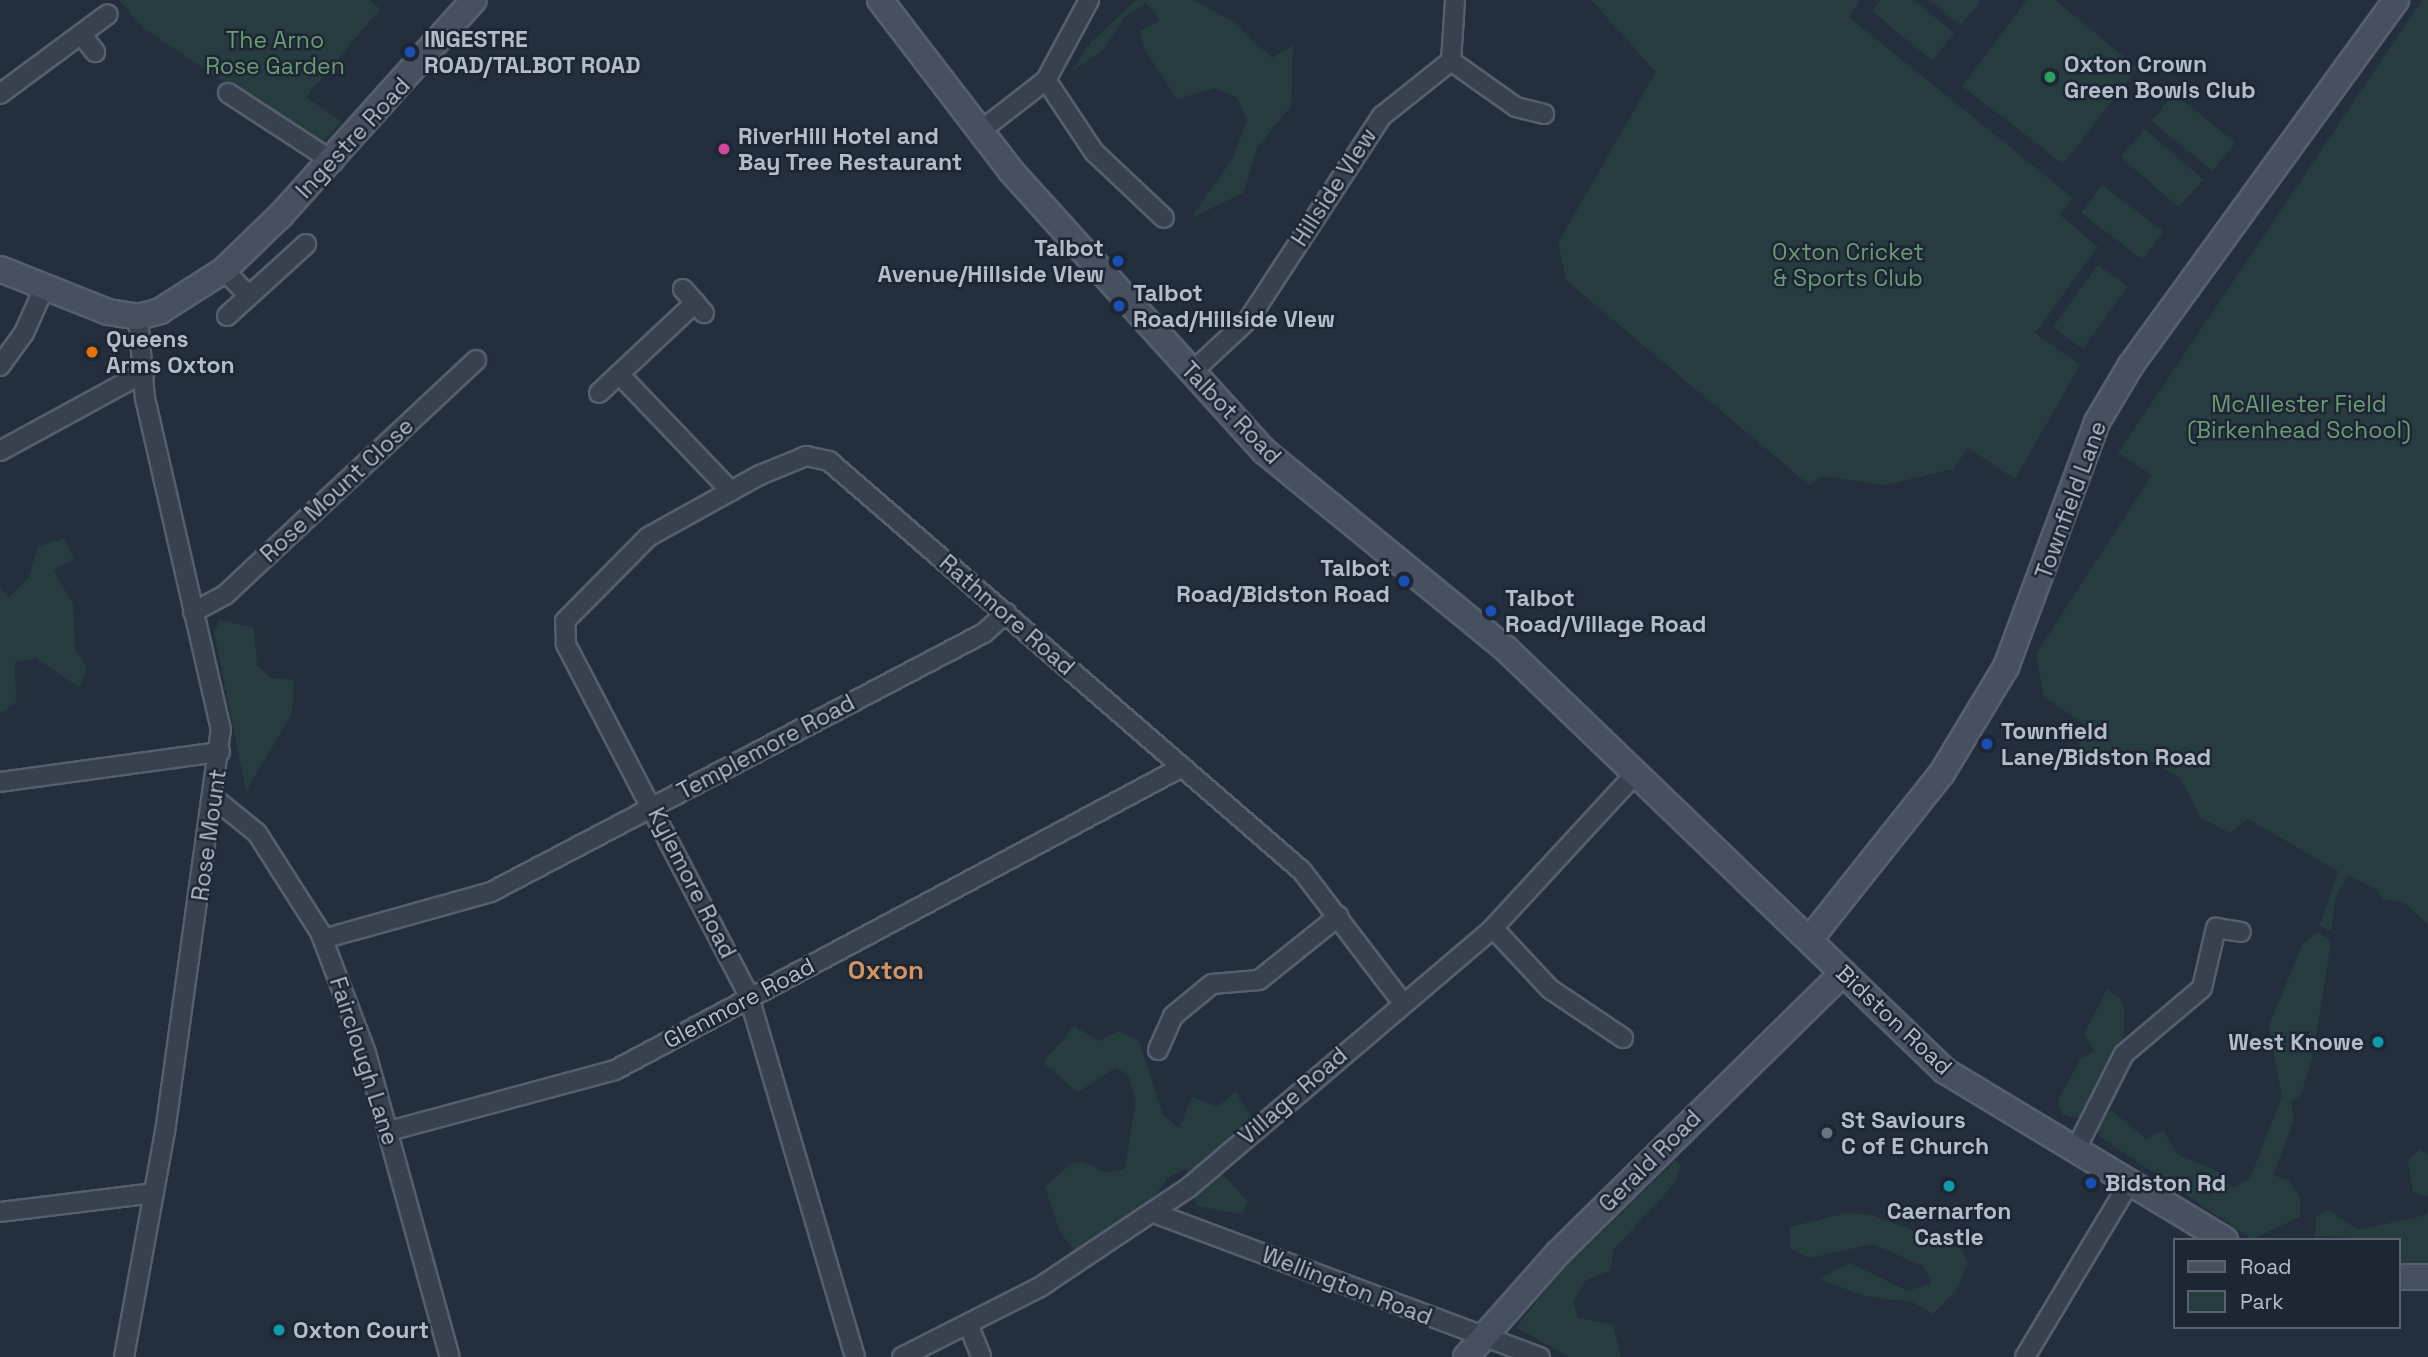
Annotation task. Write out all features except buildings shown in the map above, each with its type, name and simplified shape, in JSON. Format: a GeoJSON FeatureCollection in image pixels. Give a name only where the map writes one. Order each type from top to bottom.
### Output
{"type":"FeatureCollection","features":[{"type":"Feature","properties":{"kind":"main road","name":"Ingestre Road"},"geometry":{"type":"LineString","coordinates":[[138,317],[160,311],[224,270],[334,162],[474,0]]}},
{"type":"Feature","properties":{"kind":"main road","name":"Talbot Road"},"geometry":{"type":"LineString","coordinates":[[880,0],[979,132],[1191,373],[1264,451],[1505,648],[1636,773]]}},
{"type":"Feature","properties":{"kind":"main road","name":"Townfield Lane"},"geometry":{"type":"LineString","coordinates":[[1810,939],[1942,773],[1995,687],[2046,569],[2097,422],[2131,365],[2396,0]]}},
{"type":"Feature","properties":{"kind":"main road"},"geometry":{"type":"LineString","coordinates":[[0,269],[79,304],[138,317]]}},
{"type":"Feature","properties":{"kind":"main road","name":"Bidston Road"},"geometry":{"type":"LineString","coordinates":[[1636,773],[1945,1071],[2077,1147],[2222,1238]]}},
{"type":"Feature","properties":{"kind":"main road","name":"Gerald Road"},"geometry":{"type":"LineString","coordinates":[[1466,1357],[1558,1253],[1843,973]]}},
{"type":"Feature","properties":{"kind":"main road"},"geometry":{"type":"LineString","coordinates":[[2400,1277],[2428,1277]]}},
{"type":"Feature","properties":{"kind":"street"},"geometry":{"type":"LineString","coordinates":[[979,132],[1046,80],[1089,0]]}},
{"type":"Feature","properties":{"kind":"street"},"geometry":{"type":"LineString","coordinates":[[1455,0],[1451,61],[1516,107],[1544,114]]}},
{"type":"Feature","properties":{"kind":"street"},"geometry":{"type":"LineString","coordinates":[[0,94],[108,13]]}},
{"type":"Feature","properties":{"kind":"street"},"geometry":{"type":"LineString","coordinates":[[81,34],[95,52]]}},
{"type":"Feature","properties":{"kind":"street","name":"Hillside VIew"},"geometry":{"type":"LineString","coordinates":[[1191,373],[1249,318],[1382,116],[1451,61]]}},
{"type":"Feature","properties":{"kind":"street"},"geometry":{"type":"LineString","coordinates":[[1046,80],[1094,152],[1164,218]]}},
{"type":"Feature","properties":{"kind":"street"},"geometry":{"type":"LineString","coordinates":[[228,93],[334,162]]}},
{"type":"Feature","properties":{"kind":"street"},"geometry":{"type":"LineString","coordinates":[[227,316],[306,244]]}},
{"type":"Feature","properties":{"kind":"street"},"geometry":{"type":"LineString","coordinates":[[224,270],[248,295]]}},
{"type":"Feature","properties":{"kind":"street"},"geometry":{"type":"LineString","coordinates":[[0,366],[24,333],[44,288]]}},
{"type":"Feature","properties":{"kind":"street"},"geometry":{"type":"LineString","coordinates":[[599,393],[699,308],[683,289]]}},
{"type":"Feature","properties":{"kind":"street","name":"Rose Mount"},"geometry":{"type":"LineString","coordinates":[[124,1357],[154,1193],[215,799],[221,730],[145,399],[145,372],[138,317]]}},
{"type":"Feature","properties":{"kind":"street","name":"Rose Mount Close"},"geometry":{"type":"LineString","coordinates":[[193,612],[225,596],[476,360]]}},
{"type":"Feature","properties":{"kind":"street"},"geometry":{"type":"LineString","coordinates":[[0,451],[145,372]]}},
{"type":"Feature","properties":{"kind":"street"},"geometry":{"type":"LineString","coordinates":[[619,374],[731,491]]}},
{"type":"Feature","properties":{"kind":"street","name":"Rathmore Road"},"geometry":{"type":"LineString","coordinates":[[565,621],[648,537],[731,491],[806,456],[829,461],[1302,872],[1339,916],[1402,1002]]}},
{"type":"Feature","properties":{"kind":"street","name":"Templemore Road"},"geometry":{"type":"LineString","coordinates":[[323,939],[469,901],[984,632],[1006,613]]}},
{"type":"Feature","properties":{"kind":"street","name":"Kylemore Road"},"geometry":{"type":"LineString","coordinates":[[565,621],[566,644],[654,806],[750,996],[855,1357]]}},
{"type":"Feature","properties":{"kind":"street"},"geometry":{"type":"LineString","coordinates":[[0,782],[220,752]]}},
{"type":"Feature","properties":{"kind":"street","name":"Glenmore Road"},"geometry":{"type":"LineString","coordinates":[[389,1131],[577,1085],[1182,767]]}},
{"type":"Feature","properties":{"kind":"street","name":"Village Road"},"geometry":{"type":"LineString","coordinates":[[902,1357],[968,1324],[1154,1213],[1493,928],[1636,773]]}},
{"type":"Feature","properties":{"kind":"street","name":"Fairclough Lane"},"geometry":{"type":"LineString","coordinates":[[215,799],[257,833],[323,939],[389,1131],[450,1357]]}},
{"type":"Feature","properties":{"kind":"street"},"geometry":{"type":"LineString","coordinates":[[1158,1050],[1173,1016],[1212,984],[1259,980],[1339,916]]}},
{"type":"Feature","properties":{"kind":"street"},"geometry":{"type":"LineString","coordinates":[[1493,928],[1550,989],[1623,1038]]}},
{"type":"Feature","properties":{"kind":"street"},"geometry":{"type":"LineString","coordinates":[[2077,1147],[2124,1054],[2202,988],[2216,928],[2241,932]]}},
{"type":"Feature","properties":{"kind":"street"},"geometry":{"type":"LineString","coordinates":[[2025,1357],[2129,1182]]}},
{"type":"Feature","properties":{"kind":"street"},"geometry":{"type":"LineString","coordinates":[[0,1212],[154,1193]]}},
{"type":"Feature","properties":{"kind":"street","name":"Wellington Road"},"geometry":{"type":"LineString","coordinates":[[1154,1213],[1540,1357]]}},
{"type":"Feature","properties":{"kind":"street"},"geometry":{"type":"LineString","coordinates":[[968,1324],[981,1357]]}},
{"type":"Feature","properties":{"kind":"green space","name":"The Arno Rose Garden"},"geometry":{"type":"Polygon","coordinates":[[[119,0],[370,0],[380,9],[306,97],[342,122],[319,145],[143,28],[119,0]]]}},
{"type":"Feature","properties":{"kind":"green space"},"geometry":{"type":"Polygon","coordinates":[[[1136,0],[1193,0],[1232,21],[1272,58],[1293,45],[1291,106],[1257,148],[1243,193],[1191,218],[1233,158],[1247,120],[1237,98],[1215,88],[1177,99],[1145,50],[1140,31],[1161,20],[1145,3],[1124,18],[1103,50],[1071,72],[1090,43],[1136,0]]]}},
{"type":"Feature","properties":{"kind":"green space","name":"Oxton Cricket & Sports Club"},"geometry":{"type":"Polygon","coordinates":[[[1591,0],[1860,0],[1849,17],[2073,198],[2060,215],[2098,247],[2035,333],[2080,365],[2015,479],[1968,448],[1953,469],[1885,485],[1822,476],[1809,485],[1566,280],[1558,243],[1656,72],[1591,0]]]}},
{"type":"Feature","properties":{"kind":"green space"},"geometry":{"type":"Polygon","coordinates":[[[1881,0],[1914,0],[1954,33],[1932,61],[1872,11],[1881,0]]]}},
{"type":"Feature","properties":{"kind":"green space"},"geometry":{"type":"Polygon","coordinates":[[[1930,0],[1981,0],[1960,26],[1930,0]]]}},
{"type":"Feature","properties":{"kind":"green space","name":"Oxton Crown Green Bowls Club"},"geometry":{"type":"Polygon","coordinates":[[[2027,0],[2055,0],[2138,68],[2063,164],[1962,86],[2027,0]]]}},
{"type":"Feature","properties":{"kind":"green space","name":"McAllester Field (Birkenhead School)"},"geometry":{"type":"Polygon","coordinates":[[[2422,0],[2428,0],[2428,925],[2404,902],[2383,900],[2376,889],[2348,875],[2336,896],[2331,931],[2320,926],[2338,871],[2248,819],[2230,833],[2201,818],[2180,778],[2149,760],[2116,766],[2078,747],[2087,726],[2044,697],[2036,654],[2152,475],[2118,453],[2422,0]]]}},
{"type":"Feature","properties":{"kind":"green space"},"geometry":{"type":"Polygon","coordinates":[[[2174,93],[2235,143],[2213,171],[2151,121],[2174,93]]]}},
{"type":"Feature","properties":{"kind":"green space"},"geometry":{"type":"Polygon","coordinates":[[[2145,129],[2203,180],[2179,207],[2121,157],[2145,129]]]}},
{"type":"Feature","properties":{"kind":"green space"},"geometry":{"type":"Polygon","coordinates":[[[2102,185],[2163,231],[2142,259],[2081,213],[2102,185]]]}},
{"type":"Feature","properties":{"kind":"green space"},"geometry":{"type":"Polygon","coordinates":[[[2098,265],[2128,287],[2083,349],[2053,327],[2098,265]]]}},
{"type":"Feature","properties":{"kind":"green space"},"geometry":{"type":"Polygon","coordinates":[[[64,538],[74,559],[53,570],[73,604],[75,649],[87,667],[80,688],[36,658],[15,662],[16,702],[0,714],[0,588],[9,597],[29,577],[38,547],[64,538]]]}},
{"type":"Feature","properties":{"kind":"green space"},"geometry":{"type":"Polygon","coordinates":[[[220,620],[254,628],[257,665],[271,678],[294,680],[292,714],[246,791],[214,632],[220,620]]]}},
{"type":"Feature","properties":{"kind":"green space"},"geometry":{"type":"Polygon","coordinates":[[[2318,932],[2331,941],[2314,1050],[2301,1095],[2291,1103],[2294,1120],[2273,1175],[2290,1181],[2301,1199],[2300,1217],[2251,1238],[2099,1136],[2099,1122],[2111,1110],[2146,1139],[2163,1131],[2179,1155],[2219,1172],[2233,1188],[2250,1179],[2282,1097],[2269,1026],[2303,943],[2318,932]]]}},
{"type":"Feature","properties":{"kind":"green space"},"geometry":{"type":"Polygon","coordinates":[[[2107,989],[2119,997],[2125,1011],[2123,1042],[2105,1069],[2101,1108],[2076,1118],[2062,1114],[2058,1100],[2080,1060],[2094,1051],[2084,1034],[2107,989]]]}},
{"type":"Feature","properties":{"kind":"green space"},"geometry":{"type":"Polygon","coordinates":[[[1074,1026],[1099,1041],[1119,1031],[1139,1041],[1163,1115],[1179,1128],[1192,1097],[1217,1107],[1235,1092],[1253,1118],[1219,1170],[1248,1202],[1242,1214],[1197,1206],[1186,1168],[1167,1178],[1151,1203],[1076,1253],[1060,1232],[1045,1187],[1072,1163],[1083,1161],[1104,1172],[1125,1169],[1136,1101],[1128,1074],[1115,1068],[1078,1092],[1043,1063],[1074,1026]]]}},
{"type":"Feature","properties":{"kind":"green space"},"geometry":{"type":"Polygon","coordinates":[[[2419,1149],[2428,1155],[2428,1197],[2413,1192],[2408,1161],[2419,1149]]]}},
{"type":"Feature","properties":{"kind":"green space"},"geometry":{"type":"Polygon","coordinates":[[[1675,1161],[1681,1165],[1675,1183],[1614,1249],[1610,1271],[1586,1280],[1573,1302],[1578,1318],[1613,1325],[1621,1357],[1569,1357],[1516,1327],[1563,1269],[1675,1161]]]}},
{"type":"Feature","properties":{"kind":"green space"},"geometry":{"type":"Polygon","coordinates":[[[2428,1208],[2428,1266],[2400,1262],[2400,1238],[2315,1236],[2316,1217],[2327,1209],[2358,1230],[2426,1215],[2428,1208]]]}},
{"type":"Feature","properties":{"kind":"green space"},"geometry":{"type":"Polygon","coordinates":[[[1847,1213],[1872,1215],[1962,1249],[1968,1264],[1956,1290],[1933,1314],[1912,1302],[1865,1296],[1819,1279],[1850,1263],[1908,1291],[1932,1283],[1923,1266],[1872,1244],[1809,1258],[1790,1248],[1790,1227],[1847,1213]]]}},
{"type":"Feature","properties":{"kind":"place","name":"INGESTRE ROAD/TALBOT ROAD"},"geometry":{"type":"Point","coordinates":[410,52]}},
{"type":"Feature","properties":{"kind":"place","name":"Oxton Crown Green Bowls Club"},"geometry":{"type":"Point","coordinates":[2050,77]}},
{"type":"Feature","properties":{"kind":"place","name":"RiverHill Hotel and Bay Tree Restaurant"},"geometry":{"type":"Point","coordinates":[724,149]}},
{"type":"Feature","properties":{"kind":"place","name":"Talbot Avenue/Hillside VIew"},"geometry":{"type":"Point","coordinates":[1118,261]}},
{"type":"Feature","properties":{"kind":"place","name":"Talbot Road/Hillside VIew"},"geometry":{"type":"Point","coordinates":[1119,306]}},
{"type":"Feature","properties":{"kind":"place","name":"Queens Arms Oxton"},"geometry":{"type":"Point","coordinates":[92,352]}},
{"type":"Feature","properties":{"kind":"place","name":"Talbot Road/Bidston Road"},"geometry":{"type":"Point","coordinates":[1404,581]}},
{"type":"Feature","properties":{"kind":"place","name":"Talbot Road/Village Road"},"geometry":{"type":"Point","coordinates":[1491,611]}},
{"type":"Feature","properties":{"kind":"place","name":"Townfield Lane/Bidston Road"},"geometry":{"type":"Point","coordinates":[1987,744]}},
{"type":"Feature","properties":{"kind":"place","name":"West Knowe"},"geometry":{"type":"Point","coordinates":[2378,1042]}},
{"type":"Feature","properties":{"kind":"place","name":"St Saviours C of E Church"},"geometry":{"type":"Point","coordinates":[1827,1133]}},
{"type":"Feature","properties":{"kind":"place","name":"Bidston Rd"},"geometry":{"type":"Point","coordinates":[2091,1183]}},
{"type":"Feature","properties":{"kind":"place","name":"Caernarfon Castle"},"geometry":{"type":"Point","coordinates":[1949,1186]}},
{"type":"Feature","properties":{"kind":"place","name":"Oxton Court"},"geometry":{"type":"Point","coordinates":[279,1330]}},
{"type":"Feature","properties":{"kind":"district","name":"Oxton"},"geometry":{"type":"Point","coordinates":[886,971]}}]}
